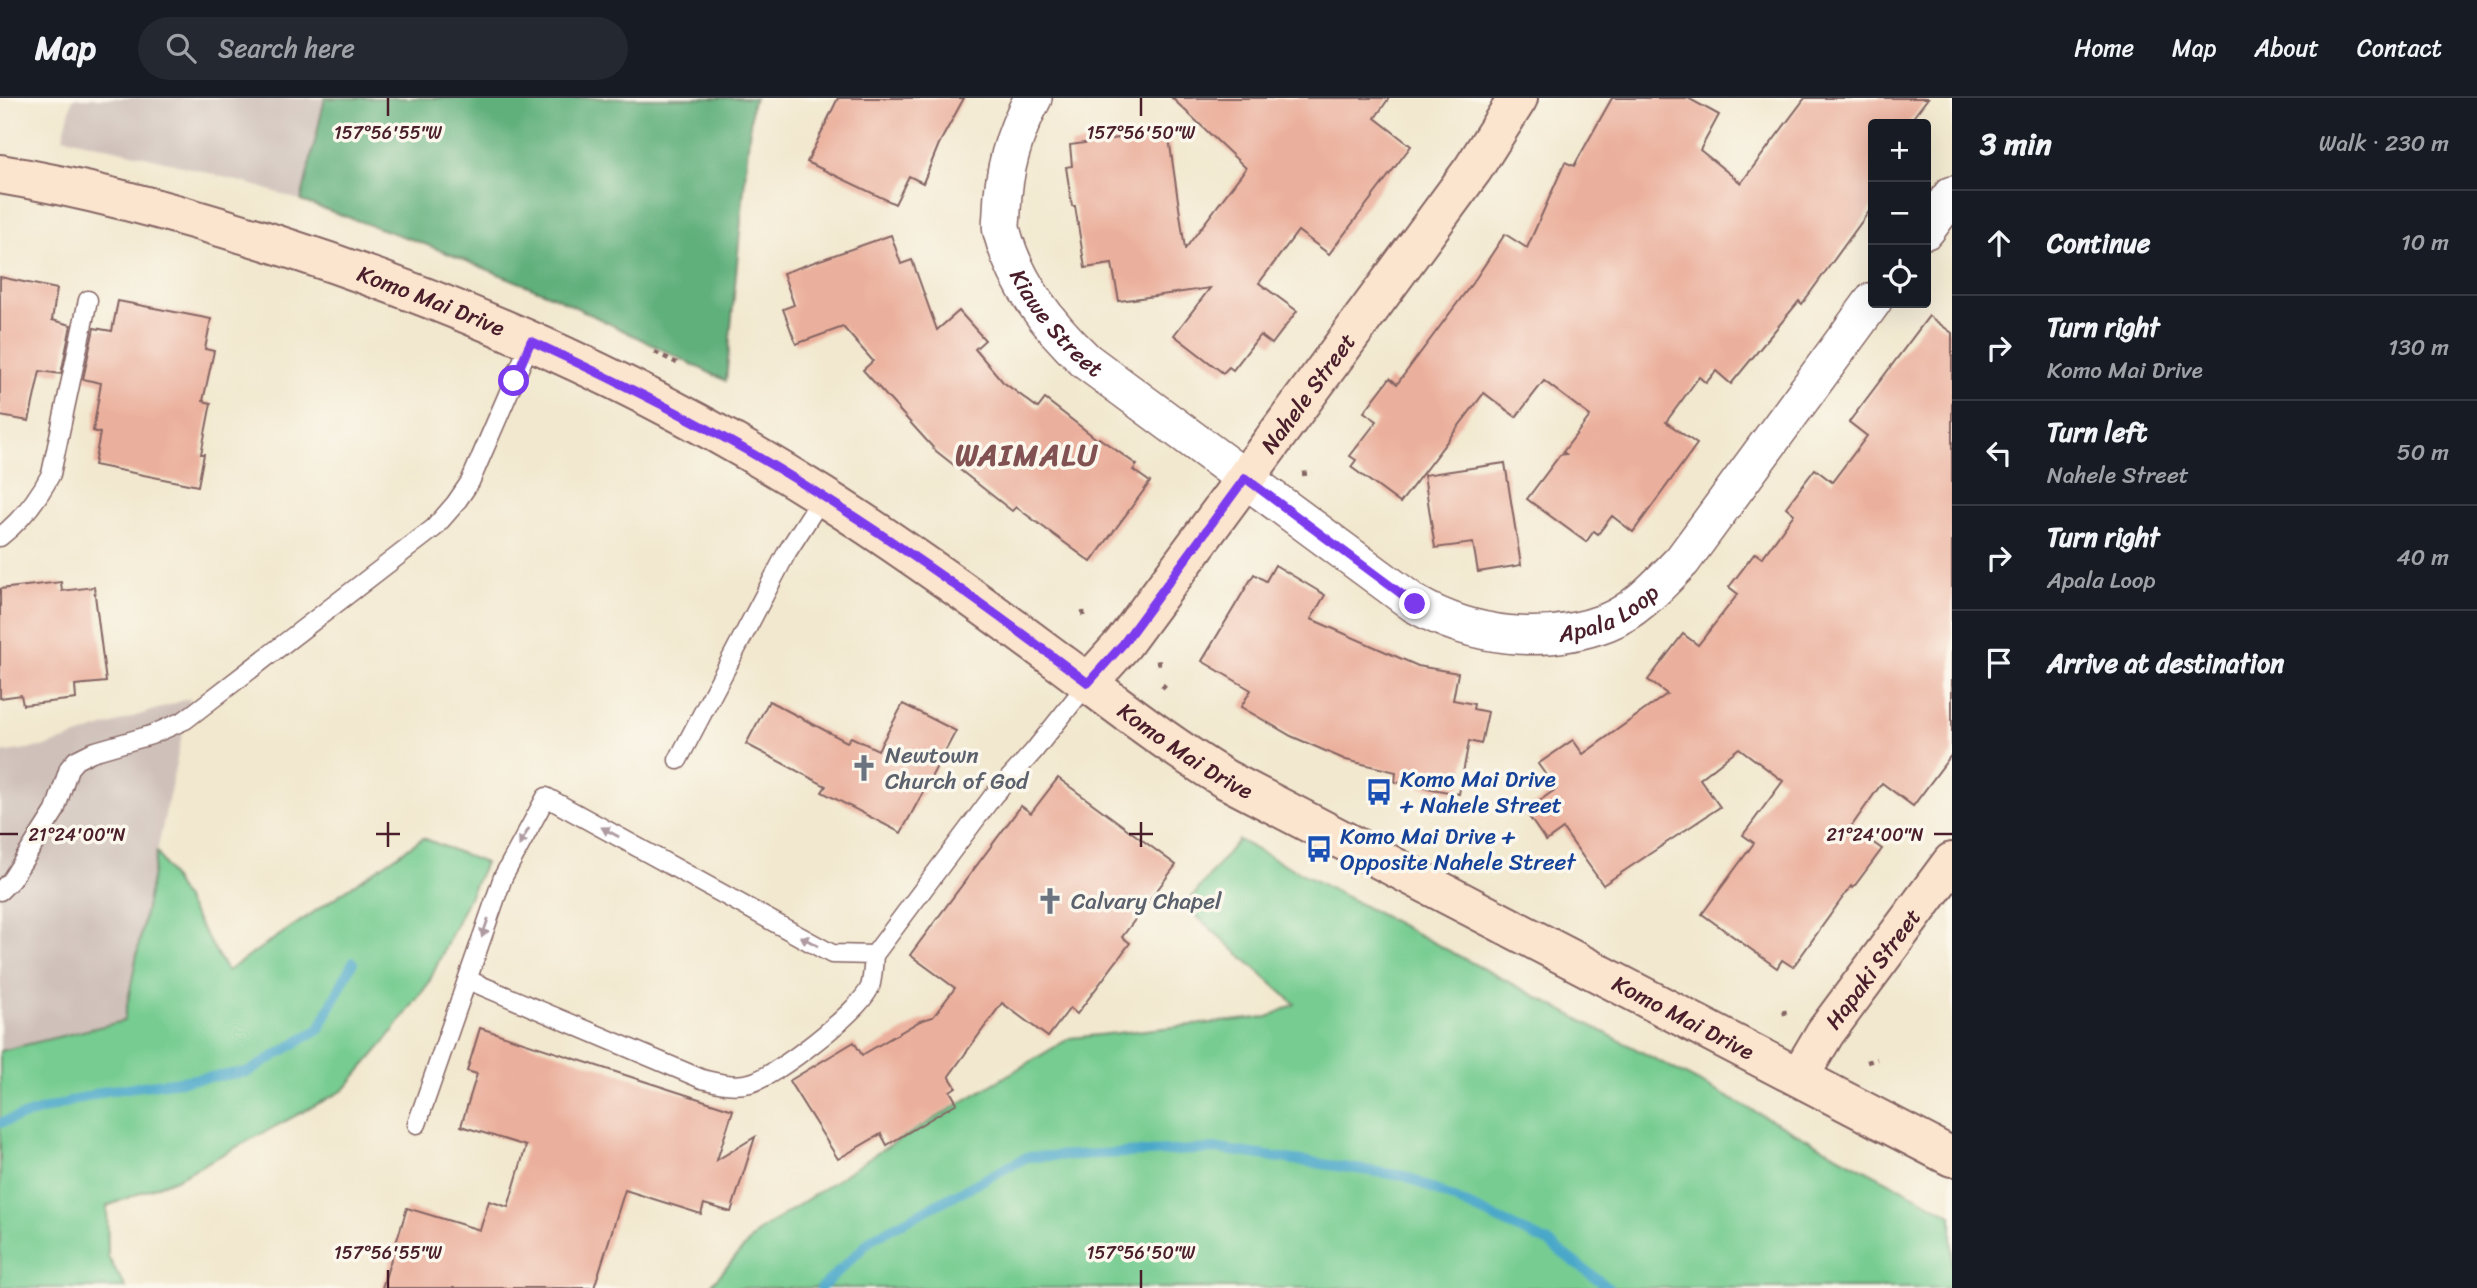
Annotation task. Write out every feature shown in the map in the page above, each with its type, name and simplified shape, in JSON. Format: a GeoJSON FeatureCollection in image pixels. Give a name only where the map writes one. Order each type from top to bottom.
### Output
{"type":"FeatureCollection","features":[{"type":"Feature","properties":{"kind":"street","name":"Kiawe Street"},"geometry":{"type":"LineString","coordinates":[[1033,98],[1010,154],[1002,189],[1001,230],[1019,275],[1035,304],[1056,333],[1086,362],[1245,478]]}},
{"type":"Feature","properties":{"kind":"street","name":"Nahele Street"},"geometry":{"type":"LineString","coordinates":[[1088,683],[1123,644],[1465,180],[1518,98]]}},
{"type":"Feature","properties":{"kind":"street","name":"Komo Mai Drive"},"geometry":{"type":"LineString","coordinates":[[0,174],[137,204],[226,228],[393,285],[531,341],[680,414],[823,496],[954,584],[1175,748],[1224,779],[1952,1157]]}},
{"type":"Feature","properties":{"kind":"street"},"geometry":{"type":"LineString","coordinates":[[1931,223],[1952,195]]}},
{"type":"Feature","properties":{"kind":"street","name":"Apala Loop"},"geometry":{"type":"LineString","coordinates":[[1245,478],[1415,604],[1441,619],[1505,635],[1541,636],[1553,636],[1608,621],[1656,588],[1682,561],[1868,308]]}},
{"type":"Feature","properties":{"kind":"street","name":"Hapaki Street"},"geometry":{"type":"LineString","coordinates":[[1799,1077],[1825,1033],[1952,862]]}},
{"type":"Feature","properties":{"kind":"lane"},"geometry":{"type":"LineString","coordinates":[[0,537],[27,513],[51,474],[88,300]]}},
{"type":"Feature","properties":{"kind":"lane"},"geometry":{"type":"LineString","coordinates":[[0,891],[11,880],[55,811],[69,768],[76,760],[92,752],[151,735],[185,720],[434,528],[455,505],[470,482],[531,341]]}},
{"type":"Feature","properties":{"kind":"lane"},"geometry":{"type":"LineString","coordinates":[[678,760],[787,552],[823,496]]}},
{"type":"Feature","properties":{"kind":"lane"},"geometry":{"type":"LineString","coordinates":[[468,980],[702,1079],[719,1083],[748,1084],[761,1079],[849,1014],[870,987],[874,955],[993,796],[1033,752],[1088,683]]}},
{"type":"Feature","properties":{"kind":"lane"},"geometry":{"type":"LineString","coordinates":[[417,1124],[502,877],[546,797],[832,954],[874,955]]}},
{"type":"Feature","properties":{"kind":"path"},"geometry":{"type":"LineString","coordinates":[[655,352],[677,363]]}},
{"type":"Feature","properties":{"kind":"path"},"geometry":{"type":"LineString","coordinates":[[1301,474],[1312,473]]}},
{"type":"Feature","properties":{"kind":"path"},"geometry":{"type":"LineString","coordinates":[[1083,611],[1084,621]]}},
{"type":"Feature","properties":{"kind":"path"},"geometry":{"type":"LineString","coordinates":[[1156,663],[1163,663]]}},
{"type":"Feature","properties":{"kind":"path"},"geometry":{"type":"LineString","coordinates":[[1162,688],[1168,681]]}},
{"type":"Feature","properties":{"kind":"path"},"geometry":{"type":"LineString","coordinates":[[1784,1010],[1786,1018]]}},
{"type":"Feature","properties":{"kind":"path"},"geometry":{"type":"LineString","coordinates":[[1867,1062],[1877,1059]]}},
{"type":"Feature","properties":{"kind":"shaded area"},"geometry":{"type":"Polygon","coordinates":[[[73,98],[325,98],[301,201],[149,157],[63,137],[73,98]]]}},
{"type":"Feature","properties":{"kind":"shaded area"},"geometry":{"type":"Polygon","coordinates":[[[190,698],[124,1021],[0,1051],[0,753],[47,746],[190,698]]]}},
{"type":"Feature","properties":{"kind":"green space"},"geometry":{"type":"Polygon","coordinates":[[[325,98],[755,98],[752,104],[726,381],[555,297],[422,243],[301,201],[325,98]]]}},
{"type":"Feature","properties":{"kind":"green space"},"geometry":{"type":"Polygon","coordinates":[[[423,838],[485,863],[428,984],[384,1043],[344,1090],[178,1178],[107,1206],[108,1257],[126,1288],[0,1288],[0,1051],[124,1021],[157,852],[227,971],[423,838]]]}},
{"type":"Feature","properties":{"kind":"green space"},"geometry":{"type":"Polygon","coordinates":[[[1238,840],[1952,1215],[1952,1288],[708,1288],[758,1232],[877,1153],[1070,1038],[1268,1017],[1295,1004],[1185,906],[1238,840]]]}},
{"type":"Feature","properties":{"kind":"building"},"geometry":{"type":"Polygon","coordinates":[[[838,98],[964,98],[939,144],[923,183],[909,176],[895,204],[807,162],[838,98]]]}},
{"type":"Feature","properties":{"kind":"building"},"geometry":{"type":"Polygon","coordinates":[[[1172,98],[1389,98],[1375,118],[1411,146],[1329,254],[1298,231],[1259,283],[1297,311],[1272,344],[1260,335],[1233,370],[1229,367],[1223,373],[1174,335],[1210,288],[1119,301],[1112,264],[1085,268],[1075,206],[1072,206],[1066,167],[1072,166],[1070,145],[1168,131],[1185,249],[1246,168],[1172,98]]]}},
{"type":"Feature","properties":{"kind":"building"},"geometry":{"type":"Polygon","coordinates":[[[1612,98],[1688,98],[1719,115],[1700,150],[1741,183],[1805,98],[1928,98],[1912,119],[1868,119],[1868,213],[1802,304],[1799,301],[1731,384],[1716,371],[1706,383],[1699,377],[1666,422],[1697,444],[1633,532],[1612,516],[1598,534],[1594,531],[1586,542],[1527,499],[1560,455],[1566,454],[1563,452],[1590,416],[1544,381],[1516,417],[1484,393],[1400,503],[1351,467],[1356,460],[1350,456],[1377,421],[1364,412],[1390,378],[1397,384],[1476,278],[1505,234],[1527,248],[1565,162],[1574,166],[1612,98]]]}},
{"type":"Feature","properties":{"kind":"building"},"geometry":{"type":"Polygon","coordinates":[[[891,235],[901,264],[912,260],[937,330],[959,311],[985,340],[975,349],[1003,382],[1038,408],[1045,399],[1098,440],[1099,438],[1137,465],[1133,470],[1150,482],[1091,562],[1016,507],[1012,511],[936,451],[863,370],[873,361],[843,327],[796,344],[783,309],[794,305],[783,273],[891,235]]]}},
{"type":"Feature","properties":{"kind":"building"},"geometry":{"type":"Polygon","coordinates":[[[0,277],[57,289],[52,320],[71,325],[61,374],[40,371],[29,421],[0,416],[0,277]]]}},
{"type":"Feature","properties":{"kind":"building"},"geometry":{"type":"Polygon","coordinates":[[[118,301],[211,319],[205,349],[214,351],[203,401],[211,403],[198,486],[94,465],[100,433],[93,431],[101,383],[83,379],[94,328],[112,331],[118,301]]]}},
{"type":"Feature","properties":{"kind":"building"},"geometry":{"type":"Polygon","coordinates":[[[1929,316],[1952,333],[1952,754],[1913,806],[1882,783],[1851,827],[1882,849],[1853,888],[1851,886],[1793,967],[1782,960],[1777,968],[1702,914],[1754,843],[1743,835],[1783,781],[1739,748],[1700,779],[1720,807],[1603,885],[1563,829],[1546,841],[1525,811],[1556,789],[1538,764],[1573,740],[1583,754],[1667,694],[1648,680],[1683,634],[1698,645],[1738,594],[1729,587],[1755,553],[1762,558],[1794,514],[1786,507],[1815,469],[1832,482],[1867,436],[1849,422],[1929,316]]]}},
{"type":"Feature","properties":{"kind":"building"},"geometry":{"type":"Polygon","coordinates":[[[1505,463],[1521,565],[1478,572],[1473,543],[1435,548],[1424,475],[1505,463]]]}},
{"type":"Feature","properties":{"kind":"building"},"geometry":{"type":"Polygon","coordinates":[[[1275,565],[1325,595],[1311,619],[1418,666],[1458,673],[1453,700],[1474,704],[1473,709],[1488,712],[1481,744],[1469,741],[1459,794],[1395,782],[1396,772],[1346,760],[1291,736],[1241,707],[1251,690],[1202,661],[1254,574],[1266,581],[1275,565]]]}},
{"type":"Feature","properties":{"kind":"building"},"geometry":{"type":"Polygon","coordinates":[[[61,582],[62,591],[94,587],[106,682],[75,685],[76,699],[23,705],[21,695],[0,698],[0,589],[61,582]]]}},
{"type":"Feature","properties":{"kind":"building","name":"Newtown Church of God"},"geometry":{"type":"Polygon","coordinates":[[[769,701],[847,742],[851,737],[878,750],[903,704],[956,731],[901,833],[822,792],[826,786],[746,744],[769,701]]]}},
{"type":"Feature","properties":{"kind":"building","name":"Calvary Chapel"},"geometry":{"type":"Polygon","coordinates":[[[1058,778],[1176,865],[1122,937],[1130,943],[1077,1014],[1070,1008],[1048,1037],[1002,1003],[949,1076],[956,1087],[950,1091],[957,1103],[887,1145],[881,1134],[838,1159],[789,1081],[854,1042],[862,1055],[920,1021],[933,1017],[955,988],[910,955],[1021,806],[1031,813],[1058,778]]]}},
{"type":"Feature","properties":{"kind":"building"},"geometry":{"type":"Polygon","coordinates":[[[480,1028],[733,1110],[717,1160],[755,1137],[731,1212],[704,1204],[701,1214],[625,1190],[594,1288],[382,1288],[407,1208],[480,1230],[489,1201],[508,1207],[526,1146],[461,1126],[477,1074],[467,1071],[480,1028]]]}},
{"type":"Feature","properties":{"kind":"waterway"},"geometry":{"type":"LineString","coordinates":[[0,1123],[105,1091],[248,1072],[319,1029],[353,962]]}},
{"type":"Feature","properties":{"kind":"waterway"},"geometry":{"type":"LineString","coordinates":[[821,1288],[873,1238],[1027,1157],[1219,1149],[1405,1176],[1549,1243],[1609,1288]]}},
{"type":"Feature","properties":{"kind":"place","name":"Newtown Church of God"},"geometry":{"type":"Point","coordinates":[864,768]}},
{"type":"Feature","properties":{"kind":"place","name":"Komo Mai Drive + Nahele Street"},"geometry":{"type":"Point","coordinates":[1379,792]}},
{"type":"Feature","properties":{"kind":"place","name":"Komo Mai Drive + Opposite Nahele Street"},"geometry":{"type":"Point","coordinates":[1319,849]}},
{"type":"Feature","properties":{"kind":"place","name":"Calvary Chapel"},"geometry":{"type":"Point","coordinates":[1050,901]}},
{"type":"Feature","properties":{"kind":"district","name":"WAIMALU"},"geometry":{"type":"Point","coordinates":[1027,455]}},
{"type":"Feature","properties":{"kind":"route"},"geometry":{"type":"LineString","coordinates":[[514,381],[531,341],[680,414],[823,496],[954,584],[1088,683],[1123,644],[1245,478],[1415,604]]}}]}
